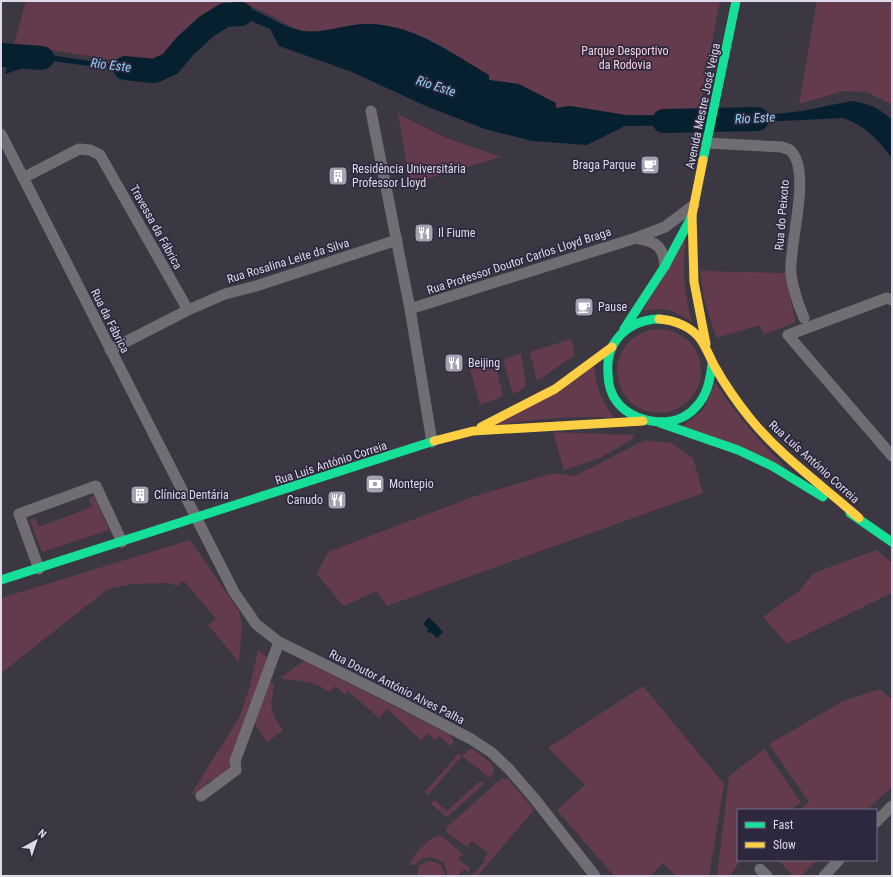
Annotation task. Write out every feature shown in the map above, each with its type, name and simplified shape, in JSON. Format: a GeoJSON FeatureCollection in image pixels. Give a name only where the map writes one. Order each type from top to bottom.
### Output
{"type":"FeatureCollection","features":[{"type":"Feature","properties":{"kind":"street","name":"Avenida Mestre José Veiga"},"geometry":{"type":"LineString","coordinates":[[706,347],[694,282],[693,210],[736,1]]}},
{"type":"Feature","properties":{"kind":"street"},"geometry":{"type":"LineString","coordinates":[[370,111],[397,240],[432,442]]}},
{"type":"Feature","properties":{"kind":"street","name":"Rua da Fábrica"},"geometry":{"type":"LineString","coordinates":[[1,134],[196,519]]}},
{"type":"Feature","properties":{"kind":"street","name":"Rua do Peixoto"},"geometry":{"type":"LineString","coordinates":[[708,138],[782,146],[790,150],[795,157],[800,184],[791,274],[796,299],[804,318]]}},
{"type":"Feature","properties":{"kind":"street","name":"Travessa da Fábrica"},"geometry":{"type":"LineString","coordinates":[[23,178],[79,149],[90,150],[100,155],[188,310]]}},
{"type":"Feature","properties":{"kind":"street","name":"Avenida Mestre José Veiga"},"geometry":{"type":"LineString","coordinates":[[621,334],[665,266],[693,210]]}},
{"type":"Feature","properties":{"kind":"street","name":"Rua Professor Doutor Carlos Lloyd Braga"},"geometry":{"type":"LineString","coordinates":[[410,310],[636,238],[665,227],[693,210]]}},
{"type":"Feature","properties":{"kind":"street"},"geometry":{"type":"LineString","coordinates":[[636,238],[652,241],[660,247],[664,255],[665,266]]}},
{"type":"Feature","properties":{"kind":"street","name":"Rua Rosalina Leite da Silva"},"geometry":{"type":"LineString","coordinates":[[188,310],[225,294],[256,286],[397,240]]}},
{"type":"Feature","properties":{"kind":"street"},"geometry":{"type":"LineString","coordinates":[[892,300],[887,298],[788,335],[892,456]]}},
{"type":"Feature","properties":{"kind":"street"},"geometry":{"type":"LineString","coordinates":[[110,350],[188,310]]}},
{"type":"Feature","properties":{"kind":"street"},"geometry":{"type":"LineString","coordinates":[[668,319],[675,321],[692,330],[706,347],[712,364],[710,383],[696,407],[682,417],[660,423],[643,421],[623,408],[610,389],[606,368],[612,347],[621,334],[642,320],[668,319]]}},
{"type":"Feature","properties":{"kind":"street","name":"Rua Luís António Correia"},"geometry":{"type":"LineString","coordinates":[[473,431],[555,389],[612,347]]}},
{"type":"Feature","properties":{"kind":"street","name":"Rua Luís António Correia"},"geometry":{"type":"LineString","coordinates":[[712,364],[739,404],[762,432],[800,467],[832,492],[859,518]]}},
{"type":"Feature","properties":{"kind":"street","name":"Rua Luís António Correia"},"geometry":{"type":"LineString","coordinates":[[1,580],[196,519],[432,442],[473,431],[643,421]]}},
{"type":"Feature","properties":{"kind":"street","name":"Rua Luís António Correia"},"geometry":{"type":"LineString","coordinates":[[660,423],[738,450],[772,466],[859,518],[892,542]]}},
{"type":"Feature","properties":{"kind":"street"},"geometry":{"type":"LineString","coordinates":[[39,569],[19,514],[96,486],[122,542]]}},
{"type":"Feature","properties":{"kind":"street","name":"Rua Doutor António Alves Palha"},"geometry":{"type":"LineString","coordinates":[[196,519],[234,592],[256,624],[279,642],[472,739],[491,752],[509,769],[534,798],[595,876]]}},
{"type":"Feature","properties":{"kind":"street"},"geometry":{"type":"LineString","coordinates":[[201,796],[236,770],[234,762],[279,642]]}},
{"type":"Feature","properties":{"kind":"street"},"geometry":{"type":"LineString","coordinates":[[877,821],[892,806]]}},
{"type":"Feature","properties":{"kind":"street"},"geometry":{"type":"LineString","coordinates":[[824,876],[838,861]]}},
{"type":"Feature","properties":{"kind":"green space","name":"Parque Desportivo da Rodovia"},"geometry":{"type":"Polygon","coordinates":[[[26,1],[720,1],[698,116],[626,115],[570,106],[555,108],[519,84],[489,80],[302,31],[260,10],[246,5],[236,5],[225,9],[214,16],[165,60],[151,66],[14,44],[26,1]]]}},
{"type":"Feature","properties":{"kind":"green space"},"geometry":{"type":"Polygon","coordinates":[[[817,1],[892,1],[892,105],[867,92],[843,91],[799,104],[817,1]]]}},
{"type":"Feature","properties":{"kind":"green space"},"geometry":{"type":"Polygon","coordinates":[[[398,114],[444,137],[501,157],[410,184],[398,114]]]}},
{"type":"Feature","properties":{"kind":"green space"},"geometry":{"type":"Polygon","coordinates":[[[686,236],[684,279],[692,322],[669,310],[658,309],[643,311],[686,236]]]}},
{"type":"Feature","properties":{"kind":"green space"},"geometry":{"type":"Polygon","coordinates":[[[700,271],[787,273],[790,299],[796,322],[764,334],[760,325],[716,338],[704,299],[700,271]]]}},
{"type":"Feature","properties":{"kind":"green space"},"geometry":{"type":"Polygon","coordinates":[[[659,329],[667,330],[682,336],[694,348],[700,363],[700,379],[694,394],[682,406],[667,412],[659,413],[651,412],[636,406],[624,394],[618,379],[617,371],[618,363],[624,348],[636,336],[651,330],[659,329]]]}},
{"type":"Feature","properties":{"kind":"green space"},"geometry":{"type":"Polygon","coordinates":[[[571,339],[575,355],[537,381],[530,352],[571,339]]]}},
{"type":"Feature","properties":{"kind":"green space"},"geometry":{"type":"Polygon","coordinates":[[[521,353],[526,387],[513,394],[503,360],[521,353]]]}},
{"type":"Feature","properties":{"kind":"green space"},"geometry":{"type":"Polygon","coordinates":[[[495,362],[503,396],[480,405],[470,369],[495,362]]]}},
{"type":"Feature","properties":{"kind":"green space"},"geometry":{"type":"Polygon","coordinates":[[[594,365],[596,381],[600,393],[615,418],[553,418],[491,426],[594,365]]]}},
{"type":"Feature","properties":{"kind":"green space"},"geometry":{"type":"Polygon","coordinates":[[[715,382],[750,429],[790,472],[681,427],[703,410],[715,382]]]}},
{"type":"Feature","properties":{"kind":"green space"},"geometry":{"type":"Polygon","coordinates":[[[553,432],[633,435],[634,438],[600,458],[564,470],[553,432]]]}},
{"type":"Feature","properties":{"kind":"green space"},"geometry":{"type":"Polygon","coordinates":[[[645,440],[671,443],[693,458],[703,493],[387,606],[377,591],[343,606],[317,574],[328,552],[475,496],[554,473],[575,476],[645,440]]]}},
{"type":"Feature","properties":{"kind":"green space"},"geometry":{"type":"Polygon","coordinates":[[[94,496],[109,530],[42,552],[30,520],[35,518],[39,527],[92,507],[89,498],[94,496]]]}},
{"type":"Feature","properties":{"kind":"green space"},"geometry":{"type":"Polygon","coordinates":[[[190,540],[239,611],[242,627],[239,662],[208,625],[216,619],[184,581],[177,586],[169,583],[132,584],[108,589],[1,673],[1,598],[190,540]]]}},
{"type":"Feature","properties":{"kind":"green space"},"geometry":{"type":"Polygon","coordinates":[[[876,550],[892,563],[892,593],[787,644],[763,617],[799,591],[814,573],[876,550]]]}},
{"type":"Feature","properties":{"kind":"green space"},"geometry":{"type":"Polygon","coordinates":[[[258,650],[269,659],[229,768],[221,776],[208,782],[196,795],[192,793],[240,716],[250,686],[258,650]]]}},
{"type":"Feature","properties":{"kind":"green space"},"geometry":{"type":"Polygon","coordinates":[[[304,661],[449,734],[454,742],[450,746],[439,736],[435,740],[427,733],[421,740],[387,709],[379,718],[348,691],[345,695],[335,686],[329,692],[324,688],[313,684],[282,679],[281,677],[304,661]]]}},
{"type":"Feature","properties":{"kind":"green space"},"geometry":{"type":"Polygon","coordinates":[[[272,682],[274,685],[272,710],[283,731],[267,742],[252,719],[263,688],[272,682]]]}},
{"type":"Feature","properties":{"kind":"green space"},"geometry":{"type":"Polygon","coordinates":[[[643,686],[724,784],[709,876],[676,876],[663,863],[650,876],[614,876],[557,810],[585,785],[548,748],[643,686]]]}},
{"type":"Feature","properties":{"kind":"green space"},"geometry":{"type":"Polygon","coordinates":[[[880,689],[892,700],[892,786],[868,809],[800,809],[809,802],[769,744],[843,701],[880,689]]]}},
{"type":"Feature","properties":{"kind":"green space"},"geometry":{"type":"Polygon","coordinates":[[[473,749],[492,764],[494,771],[490,778],[462,756],[469,750],[473,749]]]}},
{"type":"Feature","properties":{"kind":"green space"},"geometry":{"type":"Polygon","coordinates":[[[764,749],[801,802],[791,809],[737,809],[737,861],[740,861],[730,876],[717,876],[729,776],[764,749]]]}},
{"type":"Feature","properties":{"kind":"green space"},"geometry":{"type":"Polygon","coordinates":[[[459,753],[462,756],[428,795],[425,792],[459,753]]]}},
{"type":"Feature","properties":{"kind":"green space"},"geometry":{"type":"Polygon","coordinates":[[[501,779],[508,779],[534,810],[479,874],[481,876],[472,876],[485,861],[483,860],[488,853],[472,841],[467,847],[447,833],[446,828],[501,779]]]}},
{"type":"Feature","properties":{"kind":"green space"},"geometry":{"type":"Polygon","coordinates":[[[480,781],[484,784],[447,817],[430,803],[434,800],[447,811],[480,781]]]}},
{"type":"Feature","properties":{"kind":"green space"},"geometry":{"type":"Polygon","coordinates":[[[440,835],[463,854],[458,859],[471,869],[468,872],[464,869],[458,876],[448,876],[444,864],[437,859],[429,857],[422,859],[415,865],[410,865],[411,861],[422,847],[440,835]]]}},
{"type":"Feature","properties":{"kind":"green space"},"geometry":{"type":"Polygon","coordinates":[[[428,861],[438,863],[442,867],[445,876],[417,876],[419,866],[428,861]]]}},
{"type":"Feature","properties":{"kind":"green space"},"geometry":{"type":"Polygon","coordinates":[[[779,861],[816,861],[801,876],[793,876],[779,861]]]}},
{"type":"Feature","properties":{"kind":"water"},"geometry":{"type":"Polygon","coordinates":[[[244,7],[259,12],[288,27],[303,31],[320,31],[364,24],[389,26],[404,30],[419,35],[448,50],[489,75],[489,80],[519,84],[556,103],[556,108],[570,106],[626,115],[698,116],[696,125],[625,126],[587,145],[532,141],[485,129],[428,107],[352,72],[279,46],[270,29],[244,18],[222,23],[175,68],[158,75],[52,61],[43,62],[5,74],[12,49],[154,71],[170,64],[186,45],[228,11],[244,7]]]}},
{"type":"Feature","properties":{"kind":"water"},"geometry":{"type":"Polygon","coordinates":[[[851,101],[873,107],[883,112],[892,120],[892,158],[882,145],[864,129],[843,118],[724,124],[727,115],[767,115],[802,111],[851,101]]]}},
{"type":"Feature","properties":{"kind":"water"},"geometry":{"type":"Polygon","coordinates":[[[429,617],[443,632],[437,638],[432,633],[427,632],[428,629],[423,624],[429,617]]]}},
{"type":"Feature","properties":{"kind":"waterway","name":"Rio Este"},"geometry":{"type":"LineString","coordinates":[[125,68],[154,71],[170,64],[186,45],[207,26],[225,15],[241,14]]}},
{"type":"Feature","properties":{"kind":"waterway","name":"Rio Este"},"geometry":{"type":"LineString","coordinates":[[1,55],[42,58]]}},
{"type":"Feature","properties":{"kind":"waterway","name":"Rio Este"},"geometry":{"type":"LineString","coordinates":[[664,121],[757,119]]}},
{"type":"Feature","properties":{"kind":"traffic: fast"},"geometry":{"type":"LineString","coordinates":[[703,160],[736,1]]}},
{"type":"Feature","properties":{"kind":"traffic: fast"},"geometry":{"type":"LineString","coordinates":[[624,329],[665,266],[692,216]]}},
{"type":"Feature","properties":{"kind":"traffic: fast"},"geometry":{"type":"LineString","coordinates":[[659,319],[647,320],[630,327],[621,334],[610,351],[608,360],[608,380],[615,399],[624,409],[634,415],[655,422],[666,422],[687,415],[695,408],[705,393],[709,382],[712,364]]}},
{"type":"Feature","properties":{"kind":"traffic: fast"},"geometry":{"type":"LineString","coordinates":[[660,423],[738,450],[772,466],[823,497]]}},
{"type":"Feature","properties":{"kind":"traffic: fast"},"geometry":{"type":"LineString","coordinates":[[1,580],[434,441]]}},
{"type":"Feature","properties":{"kind":"traffic: fast"},"geometry":{"type":"LineString","coordinates":[[850,513],[892,542]]}},
{"type":"Feature","properties":{"kind":"traffic: slow"},"geometry":{"type":"LineString","coordinates":[[703,160],[692,215],[694,282],[706,344]]}},
{"type":"Feature","properties":{"kind":"traffic: slow"},"geometry":{"type":"LineString","coordinates":[[659,319],[683,325],[693,331],[703,343],[727,387],[761,431],[802,470],[859,518]]}},
{"type":"Feature","properties":{"kind":"traffic: slow"},"geometry":{"type":"LineString","coordinates":[[481,427],[555,389],[612,347]]}},
{"type":"Feature","properties":{"kind":"traffic: slow"},"geometry":{"type":"LineString","coordinates":[[434,441],[473,431],[643,421]]}},
{"type":"Feature","properties":{"kind":"place","name":"Braga Parque"},"geometry":{"type":"Point","coordinates":[650,165]}},
{"type":"Feature","properties":{"kind":"place","name":"Residência Universitária Professor Lloyd"},"geometry":{"type":"Point","coordinates":[338,176]}},
{"type":"Feature","properties":{"kind":"place","name":"Il Fiume"},"geometry":{"type":"Point","coordinates":[424,233]}},
{"type":"Feature","properties":{"kind":"place","name":"Pause"},"geometry":{"type":"Point","coordinates":[584,307]}},
{"type":"Feature","properties":{"kind":"place","name":"Beijing"},"geometry":{"type":"Point","coordinates":[454,363]}},
{"type":"Feature","properties":{"kind":"place","name":"Montepio"},"geometry":{"type":"Point","coordinates":[375,484]}},
{"type":"Feature","properties":{"kind":"place","name":"Clínica Dentária"},"geometry":{"type":"Point","coordinates":[140,495]}},
{"type":"Feature","properties":{"kind":"place","name":"Canudo"},"geometry":{"type":"Point","coordinates":[337,500]}}]}
